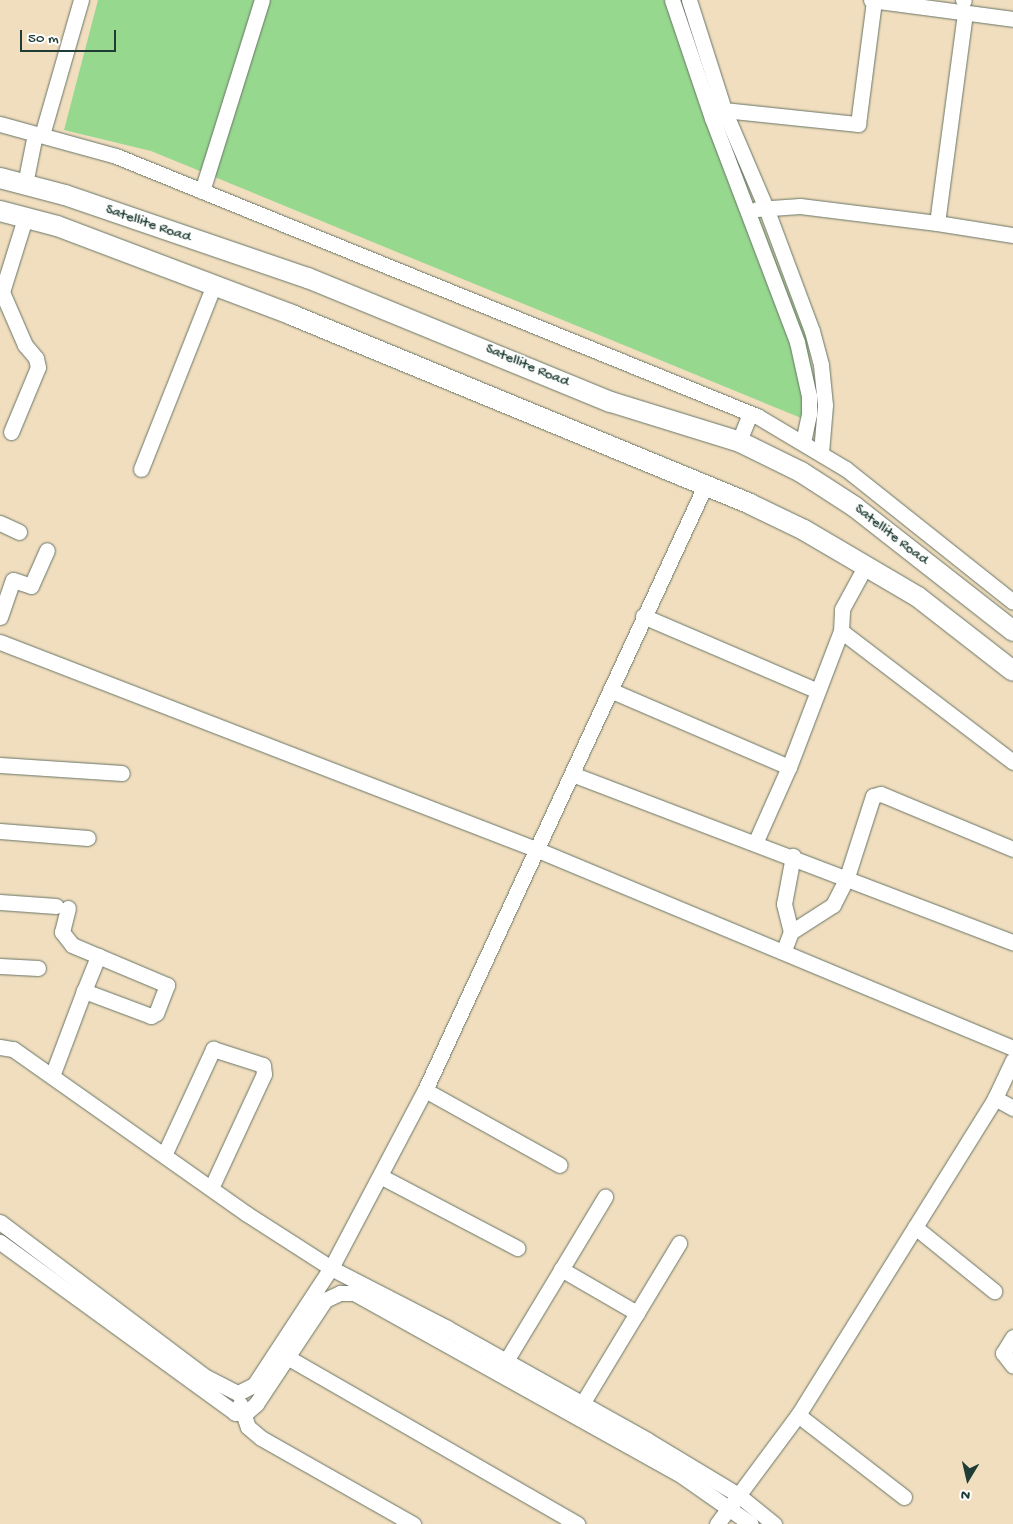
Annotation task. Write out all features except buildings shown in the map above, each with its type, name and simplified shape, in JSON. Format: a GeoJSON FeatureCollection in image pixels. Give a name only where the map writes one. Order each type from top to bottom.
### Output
{"type":"FeatureCollection","features":[{"type":"Feature","properties":{"kind":"main road","name":"Satellite Road"},"geometry":{"type":"LineString","coordinates":[[0,178],[25,184],[308,278],[611,402],[739,441],[801,472],[855,507],[1013,631]]}},
{"type":"Feature","properties":{"kind":"main road"},"geometry":{"type":"LineString","coordinates":[[0,211],[57,226],[120,252],[214,285],[506,402],[704,488],[786,521],[866,565],[918,597],[1013,671]]}},
{"type":"Feature","properties":{"kind":"street"},"geometry":{"type":"LineString","coordinates":[[25,184],[81,0]]}},
{"type":"Feature","properties":{"kind":"street"},"geometry":{"type":"LineString","coordinates":[[202,191],[262,0]]}},
{"type":"Feature","properties":{"kind":"street"},"geometry":{"type":"LineString","coordinates":[[672,0],[712,118],[750,210],[797,342],[806,376],[809,414],[803,442]]}},
{"type":"Feature","properties":{"kind":"street"},"geometry":{"type":"LineString","coordinates":[[689,0],[724,110],[792,274],[821,365],[825,405],[821,453]]}},
{"type":"Feature","properties":{"kind":"street"},"geometry":{"type":"LineString","coordinates":[[871,0],[964,4],[1013,19]]}},
{"type":"Feature","properties":{"kind":"street"},"geometry":{"type":"LineString","coordinates":[[724,110],[858,124],[874,0]]}},
{"type":"Feature","properties":{"kind":"street"},"geometry":{"type":"LineString","coordinates":[[937,223],[964,4]]}},
{"type":"Feature","properties":{"kind":"street"},"geometry":{"type":"LineString","coordinates":[[0,124],[116,156],[750,414],[803,442],[872,488],[1013,602]]}},
{"type":"Feature","properties":{"kind":"street"},"geometry":{"type":"LineString","coordinates":[[750,210],[800,206],[937,223],[1013,235]]}},
{"type":"Feature","properties":{"kind":"street"},"geometry":{"type":"LineString","coordinates":[[11,432],[38,367],[36,358],[25,345],[2,292],[25,218]]}},
{"type":"Feature","properties":{"kind":"street"},"geometry":{"type":"LineString","coordinates":[[140,470],[214,285]]}},
{"type":"Feature","properties":{"kind":"street"},"geometry":{"type":"LineString","coordinates":[[739,441],[750,414]]}},
{"type":"Feature","properties":{"kind":"street"},"geometry":{"type":"LineString","coordinates":[[0,1222],[206,1377],[238,1392],[254,1385],[331,1268],[382,1176],[425,1090],[538,850],[643,616],[704,488]]}},
{"type":"Feature","properties":{"kind":"street"},"geometry":{"type":"LineString","coordinates":[[0,523],[19,532]]}},
{"type":"Feature","properties":{"kind":"street"},"geometry":{"type":"LineString","coordinates":[[0,617],[7,578],[31,586],[47,550]]}},
{"type":"Feature","properties":{"kind":"street"},"geometry":{"type":"LineString","coordinates":[[756,841],[789,768],[841,631],[842,609],[866,565]]}},
{"type":"Feature","properties":{"kind":"street"},"geometry":{"type":"LineString","coordinates":[[643,616],[818,691]]}},
{"type":"Feature","properties":{"kind":"street"},"geometry":{"type":"LineString","coordinates":[[841,631],[1013,762]]}},
{"type":"Feature","properties":{"kind":"street"},"geometry":{"type":"LineString","coordinates":[[0,643],[538,850],[784,950],[1013,1048]]}},
{"type":"Feature","properties":{"kind":"street"},"geometry":{"type":"LineString","coordinates":[[610,690],[789,768]]}},
{"type":"Feature","properties":{"kind":"street"},"geometry":{"type":"LineString","coordinates":[[0,765],[122,773]]}},
{"type":"Feature","properties":{"kind":"street"},"geometry":{"type":"LineString","coordinates":[[572,774],[756,841],[1013,942]]}},
{"type":"Feature","properties":{"kind":"street"},"geometry":{"type":"LineString","coordinates":[[784,950],[791,932],[833,904],[846,877],[870,801],[874,796],[881,794],[1013,849]]}},
{"type":"Feature","properties":{"kind":"street"},"geometry":{"type":"LineString","coordinates":[[0,831],[88,838]]}},
{"type":"Feature","properties":{"kind":"street"},"geometry":{"type":"LineString","coordinates":[[791,932],[784,904],[793,856]]}},
{"type":"Feature","properties":{"kind":"street"},"geometry":{"type":"LineString","coordinates":[[0,902],[62,907],[62,932],[72,945],[164,981],[168,985],[156,1013],[151,1016],[84,992]]}},
{"type":"Feature","properties":{"kind":"street"},"geometry":{"type":"LineString","coordinates":[[52,1076],[98,956]]}},
{"type":"Feature","properties":{"kind":"street"},"geometry":{"type":"LineString","coordinates":[[0,966],[38,968]]}},
{"type":"Feature","properties":{"kind":"street"},"geometry":{"type":"LineString","coordinates":[[0,1047],[13,1049],[165,1153],[211,1188],[331,1268],[506,1361],[582,1404],[774,1524]]}},
{"type":"Feature","properties":{"kind":"street"},"geometry":{"type":"LineString","coordinates":[[165,1153],[213,1048],[263,1065],[264,1074],[211,1188]]}},
{"type":"Feature","properties":{"kind":"street"},"geometry":{"type":"LineString","coordinates":[[717,1524],[798,1415],[995,1098],[1013,1060]]}},
{"type":"Feature","properties":{"kind":"street"},"geometry":{"type":"LineString","coordinates":[[425,1090],[560,1165]]}},
{"type":"Feature","properties":{"kind":"street"},"geometry":{"type":"LineString","coordinates":[[995,1098],[1013,1108]]}},
{"type":"Feature","properties":{"kind":"street"},"geometry":{"type":"LineString","coordinates":[[382,1176],[517,1248]]}},
{"type":"Feature","properties":{"kind":"street"},"geometry":{"type":"LineString","coordinates":[[506,1361],[605,1197]]}},
{"type":"Feature","properties":{"kind":"street"},"geometry":{"type":"LineString","coordinates":[[915,1227],[994,1291]]}},
{"type":"Feature","properties":{"kind":"street"},"geometry":{"type":"LineString","coordinates":[[0,1242],[228,1410],[242,1413],[256,1404],[325,1300],[340,1293],[354,1293],[681,1475],[733,1500],[751,1524]]}},
{"type":"Feature","properties":{"kind":"street"},"geometry":{"type":"LineString","coordinates":[[582,1404],[679,1243]]}},
{"type":"Feature","properties":{"kind":"street"},"geometry":{"type":"LineString","coordinates":[[31,1264],[39,1251]]}},
{"type":"Feature","properties":{"kind":"street"},"geometry":{"type":"LineString","coordinates":[[331,1268],[340,1293]]}},
{"type":"Feature","properties":{"kind":"street"},"geometry":{"type":"LineString","coordinates":[[561,1270],[637,1313]]}},
{"type":"Feature","properties":{"kind":"street"},"geometry":{"type":"LineString","coordinates":[[1013,1337],[1003,1353],[1013,1366]]}},
{"type":"Feature","properties":{"kind":"street"},"geometry":{"type":"LineString","coordinates":[[287,1357],[577,1524]]}},
{"type":"Feature","properties":{"kind":"street"},"geometry":{"type":"LineString","coordinates":[[238,1392],[242,1413],[248,1427],[261,1438],[413,1524]]}},
{"type":"Feature","properties":{"kind":"street"},"geometry":{"type":"LineString","coordinates":[[798,1415],[904,1497]]}},
{"type":"Feature","properties":{"kind":"green space"},"geometry":{"type":"Polygon","coordinates":[[[98,0],[683,0],[697,57],[806,338],[816,389],[815,417],[806,420],[151,151],[64,130],[98,0]]]}}]}
